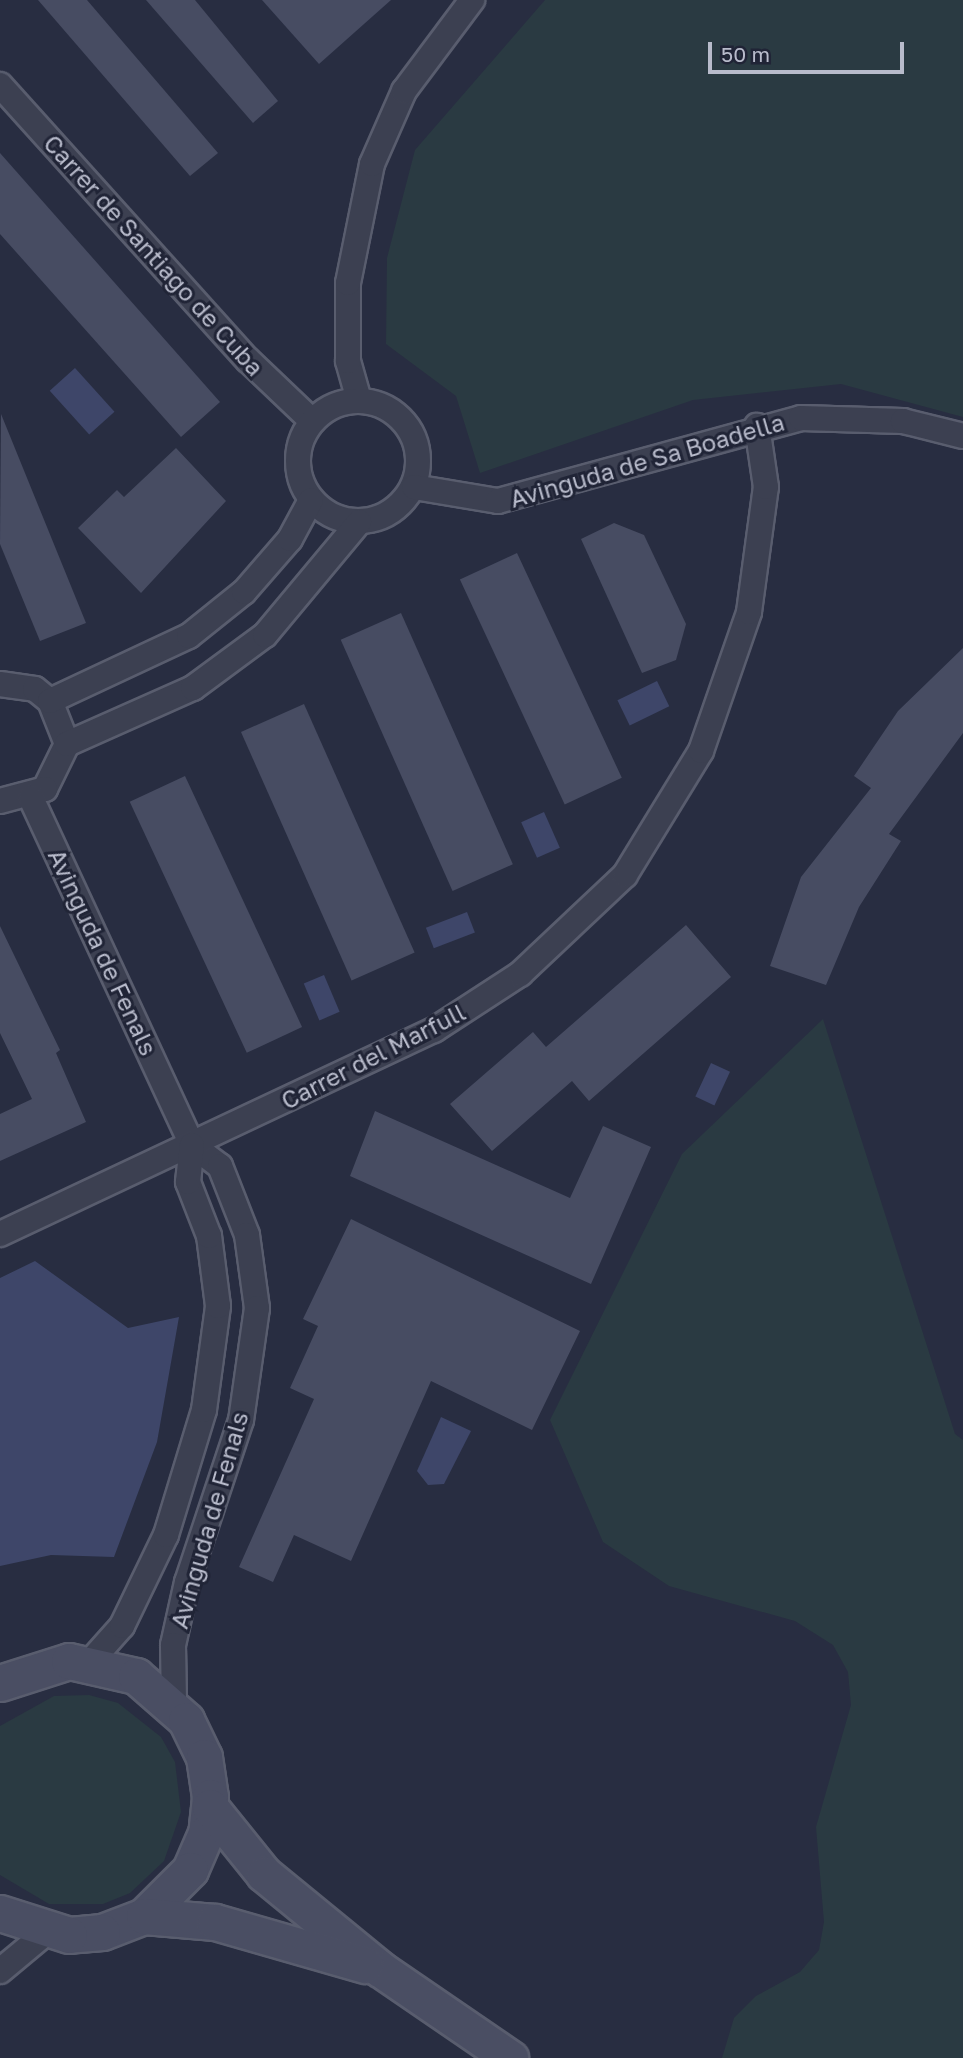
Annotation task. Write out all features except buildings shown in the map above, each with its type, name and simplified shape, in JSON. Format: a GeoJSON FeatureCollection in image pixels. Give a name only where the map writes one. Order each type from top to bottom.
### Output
{"type":"FeatureCollection","features":[{"type":"Feature","properties":{"kind":"main road"},"geometry":{"type":"LineString","coordinates":[[0,1683],[48,1664],[90,1662],[136,1676],[174,1705],[201,1747],[210,1807],[190,1870],[144,1916]]}},
{"type":"Feature","properties":{"kind":"main road"},"geometry":{"type":"LineString","coordinates":[[210,1807],[264,1874],[380,1969],[510,2058]]}},
{"type":"Feature","properties":{"kind":"main road"},"geometry":{"type":"LineString","coordinates":[[0,1913],[47,1932],[91,1934],[144,1916],[215,1922],[380,1969]]}},
{"type":"Feature","properties":{"kind":"street"},"geometry":{"type":"LineString","coordinates":[[359,400],[348,361],[348,283],[372,164],[404,91],[472,0]]}},
{"type":"Feature","properties":{"kind":"street","name":"Carrer de Santiago de Cuba"},"geometry":{"type":"LineString","coordinates":[[0,85],[248,360],[312,421]]}},
{"type":"Feature","properties":{"kind":"street"},"geometry":{"type":"LineString","coordinates":[[359,400],[401,417],[418,449],[414,487],[393,511],[359,522],[333,516],[311,500],[300,479],[299,446],[312,421],[337,403],[359,400]]}},
{"type":"Feature","properties":{"kind":"street","name":"Avinguda de Sa Boadella"},"geometry":{"type":"LineString","coordinates":[[414,487],[498,501],[576,484],[757,426],[857,417],[963,436]]}},
{"type":"Feature","properties":{"kind":"street","name":"Carrer del Marfull"},"geometry":{"type":"LineString","coordinates":[[0,1234],[434,1030],[520,974],[625,875],[701,751],[749,612],[766,487],[757,426]]}},
{"type":"Feature","properties":{"kind":"street"},"geometry":{"type":"LineString","coordinates":[[50,701],[189,636],[244,592],[290,539],[311,500]]}},
{"type":"Feature","properties":{"kind":"street"},"geometry":{"type":"LineString","coordinates":[[67,744],[193,688],[265,635],[359,522]]}},
{"type":"Feature","properties":{"kind":"street"},"geometry":{"type":"LineString","coordinates":[[0,684],[35,689],[50,701],[67,744],[57,776],[31,798],[0,801]]}},
{"type":"Feature","properties":{"kind":"street","name":"Avinguda de Fenals"},"geometry":{"type":"LineString","coordinates":[[31,798],[192,1144],[225,1179],[247,1235],[257,1308],[241,1420],[173,1645],[174,1705]]}},
{"type":"Feature","properties":{"kind":"street","name":"Avinguda de Fenals"},"geometry":{"type":"LineString","coordinates":[[90,1662],[122,1626],[166,1535],[204,1410],[218,1306],[209,1236],[188,1182],[192,1144]]}},
{"type":"Feature","properties":{"kind":"street"},"geometry":{"type":"LineString","coordinates":[[0,1971],[47,1932]]}},
{"type":"Feature","properties":{"kind":"shaded area"},"geometry":{"type":"Polygon","coordinates":[[[545,0],[963,0],[963,417],[841,384],[693,400],[480,473],[456,396],[386,344],[387,258],[415,150],[545,0]]]}},
{"type":"Feature","properties":{"kind":"shaded area"},"geometry":{"type":"Polygon","coordinates":[[[823,1019],[955,1434],[963,1440],[963,2058],[722,2058],[734,2018],[756,1996],[800,1972],[819,1950],[824,1922],[816,1827],[851,1705],[848,1672],[833,1645],[795,1621],[669,1586],[603,1542],[550,1420],[682,1154],[823,1019]]]}},
{"type":"Feature","properties":{"kind":"shaded area"},"geometry":{"type":"Polygon","coordinates":[[[89,1695],[118,1703],[161,1737],[175,1762],[181,1812],[164,1861],[130,1893],[103,1904],[49,1904],[0,1875],[0,1726],[54,1696],[89,1695]]]}},
{"type":"Feature","properties":{"kind":"water"},"geometry":{"type":"Polygon","coordinates":[[[75,368],[114,412],[89,435],[50,391],[75,368]]]}},
{"type":"Feature","properties":{"kind":"water"},"geometry":{"type":"Polygon","coordinates":[[[657,681],[669,706],[630,725],[617,700],[657,681]]]}},
{"type":"Feature","properties":{"kind":"water"},"geometry":{"type":"Polygon","coordinates":[[[544,812],[560,848],[537,858],[521,822],[544,812]]]}},
{"type":"Feature","properties":{"kind":"water"},"geometry":{"type":"Polygon","coordinates":[[[467,912],[475,933],[434,948],[426,928],[467,912]]]}},
{"type":"Feature","properties":{"kind":"water"},"geometry":{"type":"Polygon","coordinates":[[[324,975],[340,1012],[319,1020],[304,984],[324,975]]]}},
{"type":"Feature","properties":{"kind":"water"},"geometry":{"type":"Polygon","coordinates":[[[711,1063],[730,1072],[714,1105],[695,1097],[711,1063]]]}},
{"type":"Feature","properties":{"kind":"water"},"geometry":{"type":"Polygon","coordinates":[[[35,1261],[128,1328],[179,1317],[157,1442],[114,1557],[51,1555],[0,1566],[0,1278],[35,1261]]]}},
{"type":"Feature","properties":{"kind":"water"},"geometry":{"type":"Polygon","coordinates":[[[441,1417],[471,1431],[444,1484],[428,1485],[417,1471],[441,1417]]]}}]}
